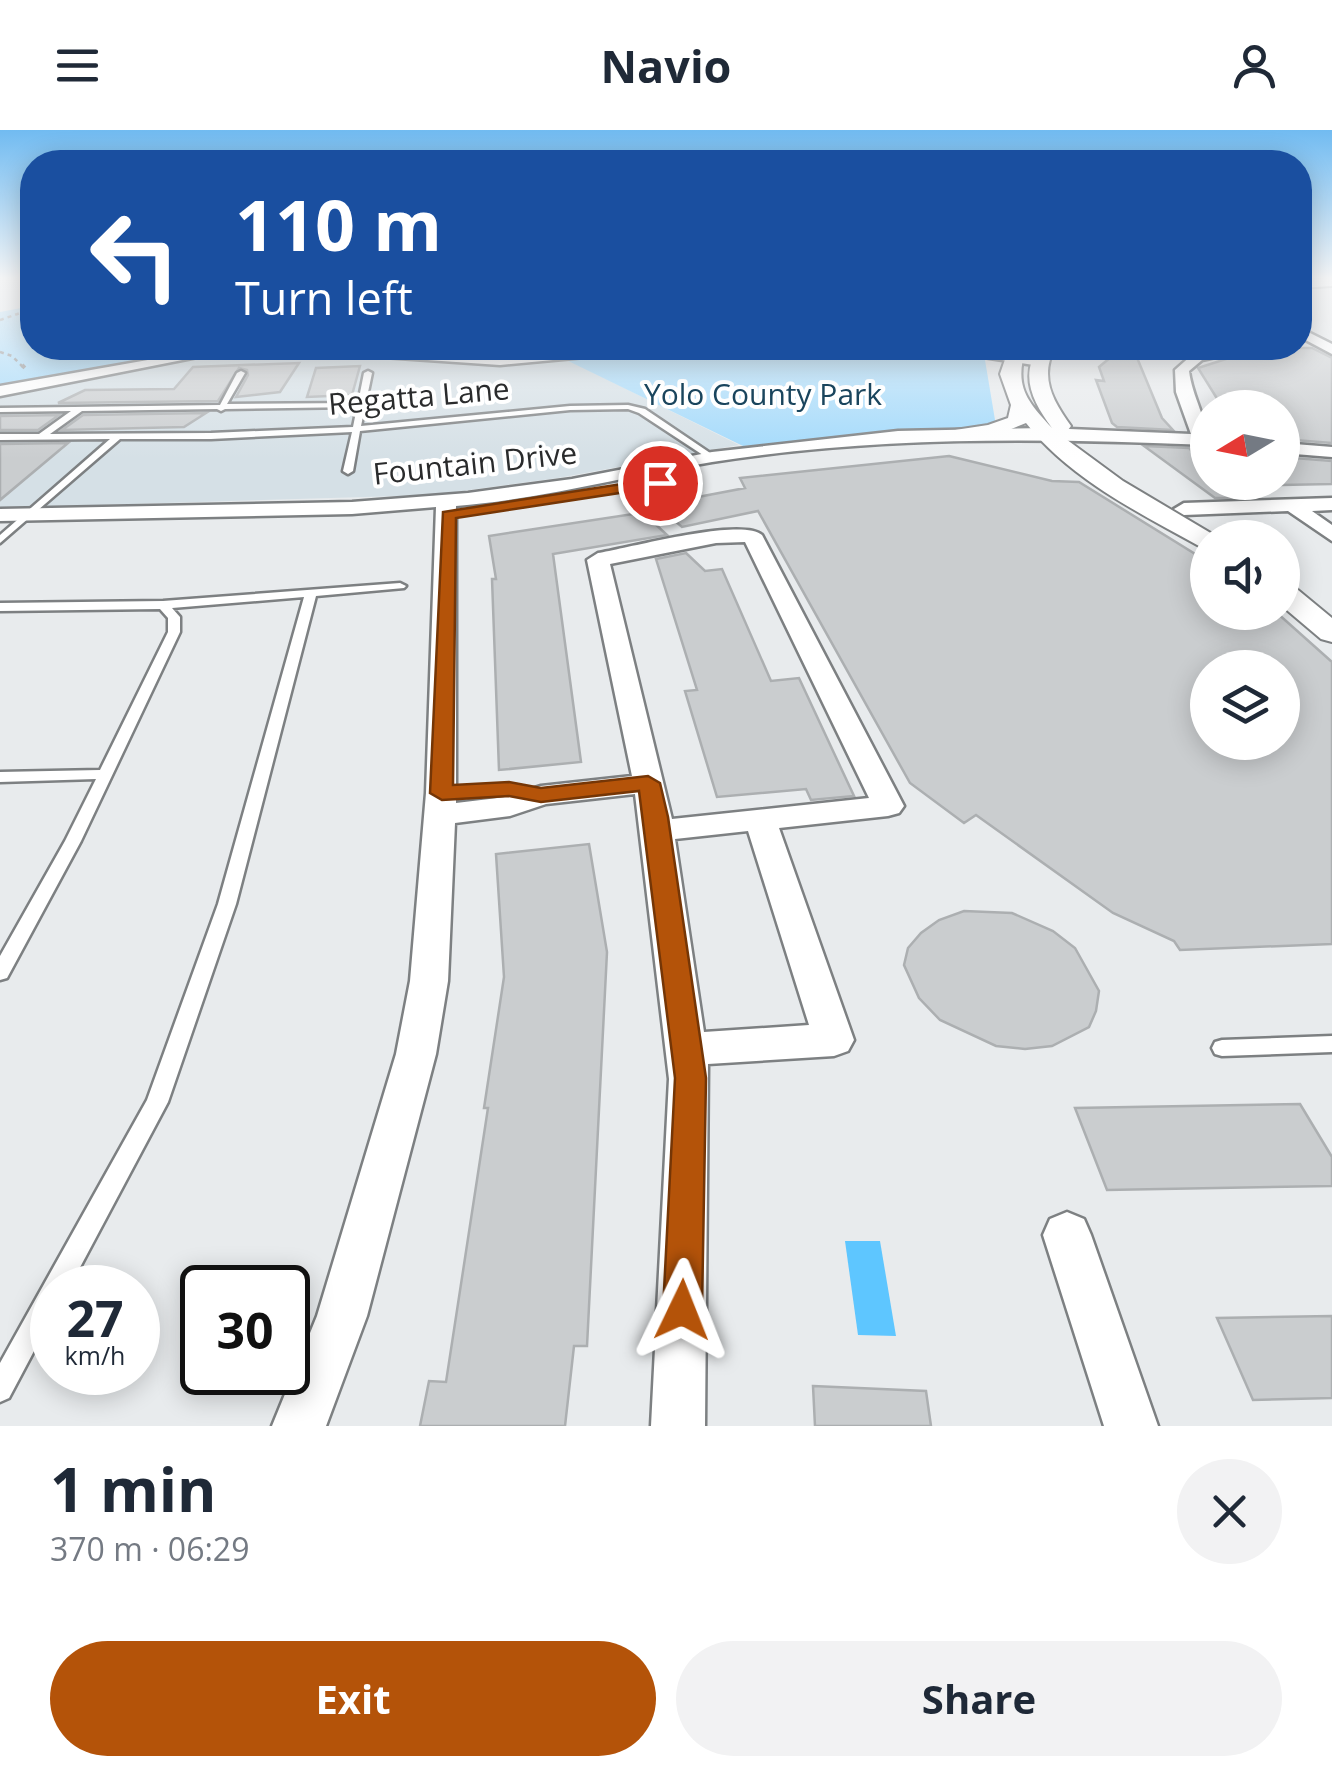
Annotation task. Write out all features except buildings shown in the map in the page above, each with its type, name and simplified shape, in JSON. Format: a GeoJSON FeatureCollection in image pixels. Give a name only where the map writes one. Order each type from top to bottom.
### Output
{"type":"FeatureCollection","features":[{"type":"Feature","properties":{"kind":"street"},"geometry":{"type":"LineString","coordinates":[[0,390],[169,360]]}},
{"type":"Feature","properties":{"kind":"street"},"geometry":{"type":"LineString","coordinates":[[464,360],[511,360]]}},
{"type":"Feature","properties":{"kind":"street"},"geometry":{"type":"LineString","coordinates":[[962,434],[1009,427],[1017,421],[1020,406],[1010,378],[1013,360]]}},
{"type":"Feature","properties":{"kind":"street"},"geometry":{"type":"LineString","coordinates":[[1041,360],[1037,386],[1056,421],[1058,437]]}},
{"type":"Feature","properties":{"kind":"street"},"geometry":{"type":"LineString","coordinates":[[1190,406],[1182,370],[1194,360]]}},
{"type":"Feature","properties":{"kind":"street"},"geometry":{"type":"LineString","coordinates":[[1020,406],[1128,493],[1190,529]]}},
{"type":"Feature","properties":{"kind":"street","name":"Fountain Drive"},"geometry":{"type":"LineString","coordinates":[[447,508],[712,457],[844,440],[962,434],[1058,437]]}},
{"type":"Feature","properties":{"kind":"street"},"geometry":{"type":"LineString","coordinates":[[1058,437],[1190,440]]}},
{"type":"Feature","properties":{"kind":"street"},"geometry":{"type":"LineString","coordinates":[[1058,437],[1203,520]]}},
{"type":"Feature","properties":{"kind":"street","name":"Fountain Drive"},"geometry":{"type":"LineString","coordinates":[[9,526],[344,521],[447,508],[582,498],[795,457],[1058,437]]}},
{"type":"Feature","properties":{"kind":"street"},"geometry":{"type":"LineString","coordinates":[[1300,449],[1332,452]]}},
{"type":"Feature","properties":{"kind":"street"},"geometry":{"type":"LineString","coordinates":[[1184,509],[1332,504]]}},
{"type":"Feature","properties":{"kind":"street"},"geometry":{"type":"LineString","coordinates":[[1293,506],[1332,535]]}},
{"type":"Feature","properties":{"kind":"street"},"geometry":{"type":"LineString","coordinates":[[299,1426],[342,1316],[416,1054],[429,982],[441,804],[447,508]]}},
{"type":"Feature","properties":{"kind":"street"},"geometry":{"type":"LineString","coordinates":[[658,831],[888,806],[752,535],[716,537],[598,560],[658,831],[690,1078],[678,1426]]}},
{"type":"Feature","properties":{"kind":"street"},"geometry":{"type":"LineString","coordinates":[[1300,580],[1332,604]]}},
{"type":"Feature","properties":{"kind":"street"},"geometry":{"type":"LineString","coordinates":[[1300,606],[1332,633]]}},
{"type":"Feature","properties":{"kind":"street"},"geometry":{"type":"LineString","coordinates":[[441,804],[510,806],[541,795],[648,783]]}},
{"type":"Feature","properties":{"kind":"street"},"geometry":{"type":"LineString","coordinates":[[687,1048],[834,1040],[760,820]]}},
{"type":"Feature","properties":{"kind":"street"},"geometry":{"type":"LineString","coordinates":[[1067,1234],[1131,1426]]}},
{"type":"Feature","properties":{"kind":"lane"},"geometry":{"type":"LineString","coordinates":[[221,409],[242,372]]}},
{"type":"Feature","properties":{"kind":"lane"},"geometry":{"type":"LineString","coordinates":[[348,472],[368,372]]}},
{"type":"Feature","properties":{"kind":"lane"},"geometry":{"type":"LineString","coordinates":[[0,410],[361,405]]}},
{"type":"Feature","properties":{"kind":"lane","name":"Regatta Lane"},"geometry":{"type":"LineString","coordinates":[[0,438],[355,429],[628,407],[642,410],[712,457]]}},
{"type":"Feature","properties":{"kind":"lane"},"geometry":{"type":"LineString","coordinates":[[41,437],[80,409]]}},
{"type":"Feature","properties":{"kind":"lane"},"geometry":{"type":"LineString","coordinates":[[9,526],[117,437]]}},
{"type":"Feature","properties":{"kind":"lane"},"geometry":{"type":"LineString","coordinates":[[0,449],[15,438]]}},
{"type":"Feature","properties":{"kind":"lane"},"geometry":{"type":"LineString","coordinates":[[0,607],[162,605],[400,586]]}},
{"type":"Feature","properties":{"kind":"lane"},"geometry":{"type":"LineString","coordinates":[[68,1265],[157,1102],[227,904],[311,593]]}},
{"type":"Feature","properties":{"kind":"lane"},"geometry":{"type":"LineString","coordinates":[[0,974],[73,842],[170,644],[174,617],[162,605]]}},
{"type":"Feature","properties":{"kind":"lane"},"geometry":{"type":"LineString","coordinates":[[0,776],[105,774]]}},
{"type":"Feature","properties":{"kind":"lane"},"geometry":{"type":"LineString","coordinates":[[1222,1048],[1332,1044]]}},
{"type":"Feature","properties":{"kind":"lane"},"geometry":{"type":"LineString","coordinates":[[0,1389],[30,1334]]}},
{"type":"Feature","properties":{"kind":"shaded area"},"geometry":{"type":"Polygon","coordinates":[[[181,360],[568,360],[739,445],[558,478],[433,495],[0,508],[0,394],[181,360]]]}},
{"type":"Feature","properties":{"kind":"shaded area"},"geometry":{"type":"Polygon","coordinates":[[[845,1241],[880,1241],[896,1336],[858,1335],[845,1241]]]}},
{"type":"Feature","properties":{"kind":"green space"},"geometry":{"type":"Polygon","coordinates":[[[0,338],[20,338],[20,360],[154,360],[0,387],[0,338]]]}},
{"type":"Feature","properties":{"kind":"green space","name":"Yolo County Park"},"geometry":{"type":"Polygon","coordinates":[[[566,360],[985,360],[996,426],[743,446],[566,360]]]}},
{"type":"Feature","properties":{"kind":"route"},"geometry":{"type":"LineString","coordinates":[[660,483],[582,498],[448,515],[442,793],[509,789],[541,795],[648,783],[656,817],[690,1078],[682,1310]]}}]}
